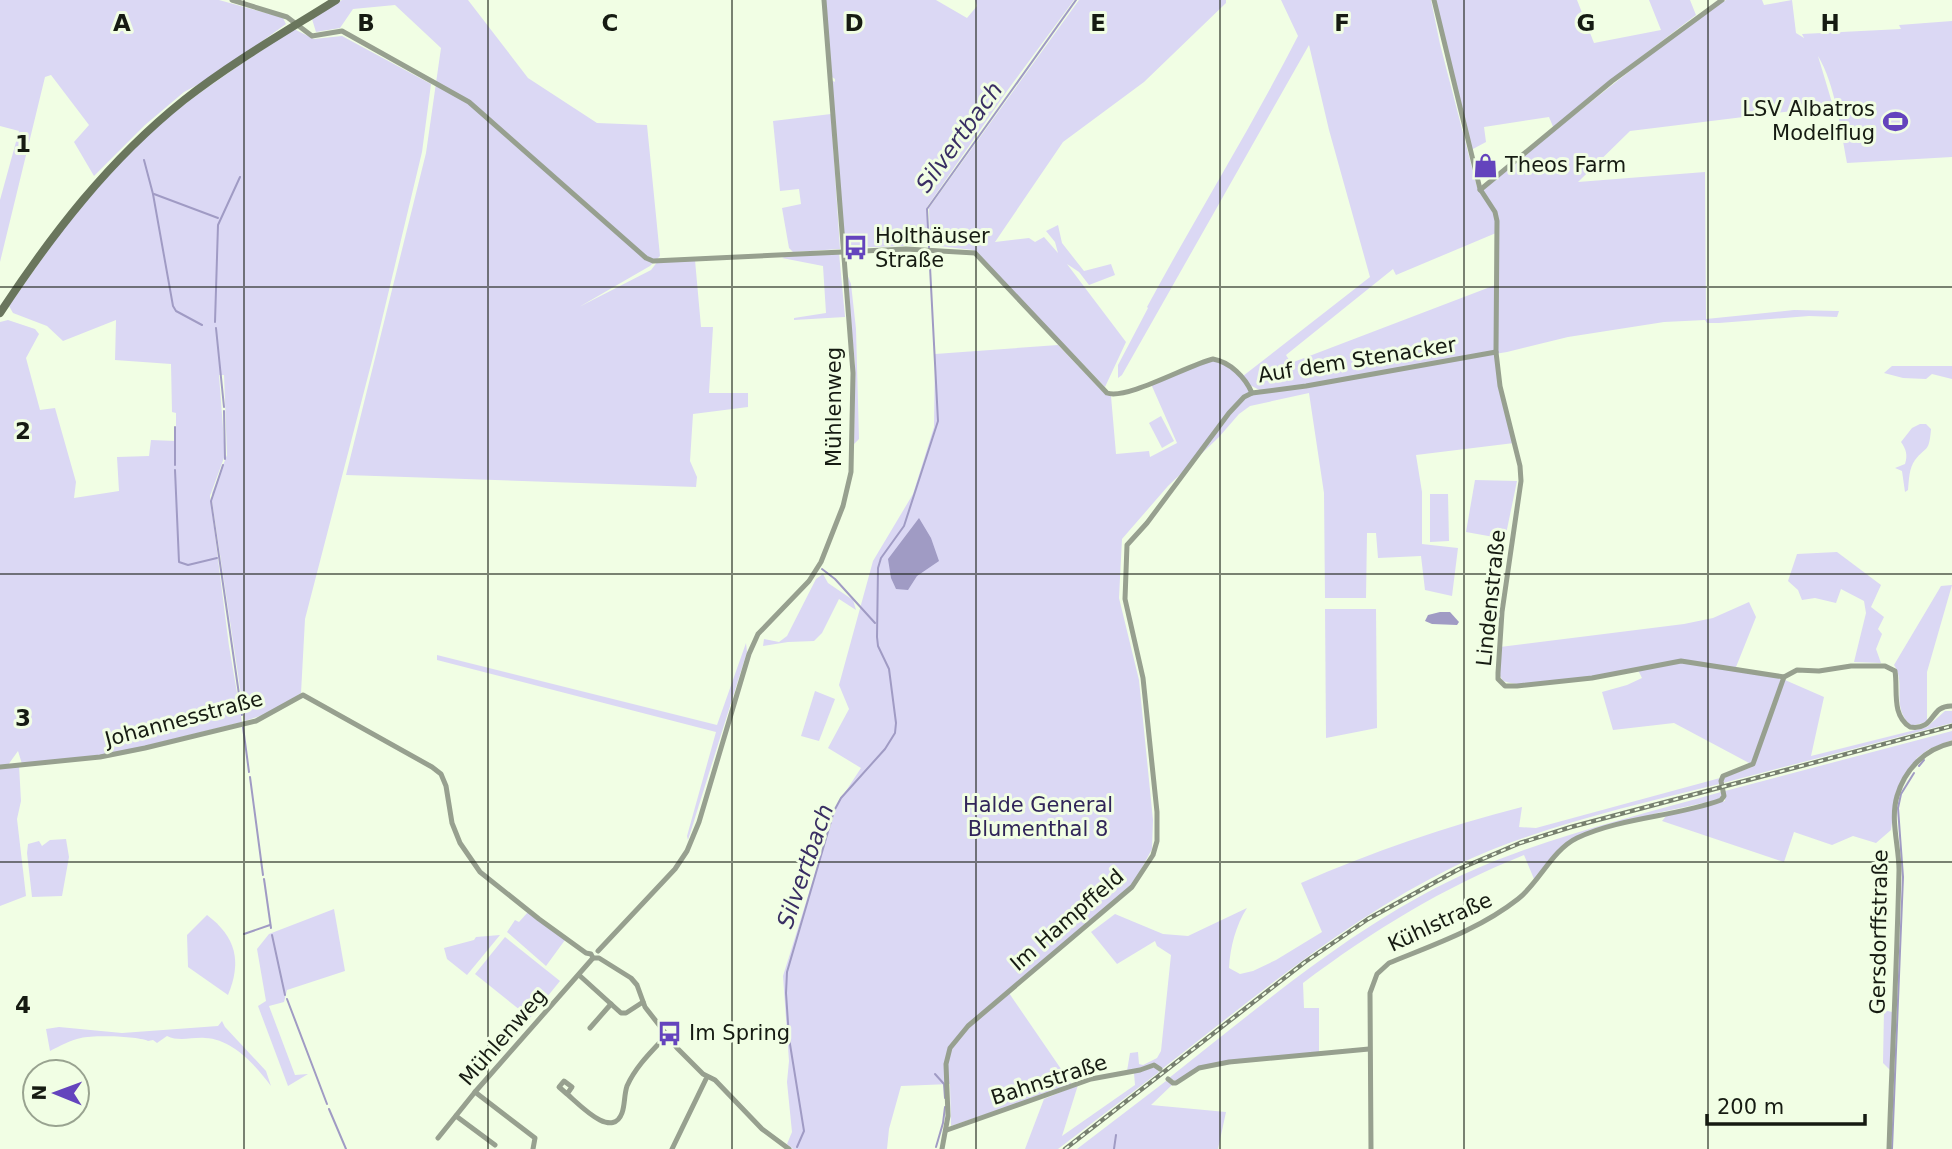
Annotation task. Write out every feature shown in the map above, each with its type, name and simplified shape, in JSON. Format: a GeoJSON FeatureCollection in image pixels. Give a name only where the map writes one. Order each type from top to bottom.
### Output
{"type":"FeatureCollection","features":[{"type":"Feature","properties":{"kind":"main road"},"geometry":{"type":"LineString","coordinates":[[0,313],[73,210],[138,140],[185,99],[336,0]]}},
{"type":"Feature","properties":{"kind":"street"},"geometry":{"type":"LineString","coordinates":[[232,0],[287,17],[312,36],[342,31],[469,102],[646,258],[653,261],[842,251],[923,249],[975,253],[1107,393],[1118,394],[1135,390],[1213,359],[1229,365],[1245,381],[1252,393]]}},
{"type":"Feature","properties":{"kind":"street","name":"Mühlenweg"},"geometry":{"type":"LineString","coordinates":[[438,1138],[594,957],[594,950],[598,951],[675,869],[687,851],[699,822],[749,654],[758,634],[809,581],[821,562],[843,506],[851,472],[853,373],[824,0]]}},
{"type":"Feature","properties":{"kind":"street","name":"Lindenstraße"},"geometry":{"type":"LineString","coordinates":[[1434,0],[1480,190],[1495,212],[1497,221],[1496,352],[1500,386],[1520,466],[1521,481],[1502,612],[1498,673],[1501,683],[1505,686],[1517,686],[1592,678],[1681,661],[1784,677],[1797,670],[1819,671],[1851,666],[1891,667],[1895,671],[1900,717],[1910,727],[1923,727],[1939,709],[1952,706]]}},
{"type":"Feature","properties":{"kind":"street"},"geometry":{"type":"LineString","coordinates":[[1480,190],[1612,81],[1723,0]]}},
{"type":"Feature","properties":{"kind":"street","name":"Auf dem Stenacker"},"geometry":{"type":"LineString","coordinates":[[1127,545],[1244,397],[1252,393],[1496,352]]}},
{"type":"Feature","properties":{"kind":"street","name":"Im Hampffeld"},"geometry":{"type":"LineString","coordinates":[[942,1149],[947,1130],[946,1064],[950,1048],[968,1027],[1132,887],[1156,847],[1157,812],[1143,678],[1125,599],[1127,545]]}},
{"type":"Feature","properties":{"kind":"street","name":"Kühlstraße"},"geometry":{"type":"LineString","coordinates":[[1371,1149],[1370,993],[1377,974],[1383,967],[1481,923],[1508,907],[1526,892],[1566,846],[1577,838],[1621,824],[1721,800],[1724,796],[1721,781],[1723,776],[1753,764],[1784,677]]}},
{"type":"Feature","properties":{"kind":"street","name":"Johannesstraße"},"geometry":{"type":"LineString","coordinates":[[0,767],[100,757],[145,748],[256,721],[303,695],[441,774],[446,786],[452,823],[460,843],[480,872],[586,953],[631,978],[637,985],[643,1002],[667,1035],[707,1078],[715,1080],[762,1129],[789,1149]]}},
{"type":"Feature","properties":{"kind":"street","name":"Gersdorffstraße"},"geometry":{"type":"LineString","coordinates":[[1889,1149],[1899,867],[1894,818],[1896,800],[1905,779],[1919,760],[1930,751],[1952,743]]}},
{"type":"Feature","properties":{"kind":"street"},"geometry":{"type":"LineString","coordinates":[[579,975],[622,1013],[643,1002]]}},
{"type":"Feature","properties":{"kind":"street"},"geometry":{"type":"LineString","coordinates":[[590,1028],[611,1004]]}},
{"type":"Feature","properties":{"kind":"street"},"geometry":{"type":"LineString","coordinates":[[567,1094],[601,1122],[608,1124],[617,1121],[622,1113],[626,1088],[642,1062],[667,1035]]}},
{"type":"Feature","properties":{"kind":"street"},"geometry":{"type":"LineString","coordinates":[[1168,1079],[1176,1083],[1199,1069],[1229,1062],[1369,1049]]}},
{"type":"Feature","properties":{"kind":"street","name":"Bahnstraße"},"geometry":{"type":"LineString","coordinates":[[947,1130],[1104,1076],[1154,1065],[1160,1069]]}},
{"type":"Feature","properties":{"kind":"street"},"geometry":{"type":"LineString","coordinates":[[672,1149],[707,1078]]}},
{"type":"Feature","properties":{"kind":"street"},"geometry":{"type":"LineString","coordinates":[[475,1093],[535,1138],[533,1149]]}},
{"type":"Feature","properties":{"kind":"street"},"geometry":{"type":"LineString","coordinates":[[456,1116],[495,1145]]}},
{"type":"Feature","properties":{"kind":"green space"},"geometry":{"type":"Polygon","coordinates":[[[0,0],[219,0],[283,18],[286,24],[212,77],[184,92],[145,125],[94,176],[74,142],[89,125],[51,75],[45,77],[0,262],[0,200],[19,131],[0,126],[0,0]]]}},
{"type":"Feature","properties":{"kind":"green space"},"geometry":{"type":"Polygon","coordinates":[[[342,0],[468,0],[528,78],[597,123],[647,125],[660,256],[650,266],[579,307],[651,270],[658,261],[695,260],[701,327],[713,327],[709,393],[748,393],[748,407],[693,414],[690,461],[697,477],[696,487],[346,475],[426,153],[441,48],[395,5],[353,9],[340,28],[316,32],[312,19],[342,0]]]}},
{"type":"Feature","properties":{"kind":"green space"},"geometry":{"type":"Polygon","coordinates":[[[825,0],[936,0],[967,18],[977,6],[975,0],[1074,0],[927,207],[927,245],[846,248],[843,243],[831,80],[835,82],[835,79],[832,77],[825,0]]]}},
{"type":"Feature","properties":{"kind":"green space"},"geometry":{"type":"Polygon","coordinates":[[[1079,0],[1226,0],[1226,3],[1144,82],[1063,142],[995,242],[1029,238],[1035,242],[1044,237],[1058,253],[1055,242],[1046,231],[1058,225],[1062,243],[1084,271],[1111,264],[1115,275],[1089,285],[1079,272],[1067,264],[1126,342],[1105,387],[973,250],[930,245],[929,208],[1079,0]]]}},
{"type":"Feature","properties":{"kind":"green space"},"geometry":{"type":"Polygon","coordinates":[[[1281,0],[1431,0],[1440,44],[1477,187],[1480,190],[1684,28],[1726,0],[1762,0],[1764,5],[1792,0],[1796,33],[1804,38],[1802,34],[1901,29],[1899,25],[1952,21],[1952,157],[1847,163],[1833,94],[1818,56],[1833,106],[1630,131],[1578,182],[1705,172],[1706,319],[1794,310],[1839,311],[1837,317],[1809,316],[1719,323],[1707,323],[1705,320],[1664,322],[1568,337],[1507,352],[1263,392],[1250,385],[1243,376],[1370,277],[1329,130],[1309,45],[1118,378],[1118,365],[1147,307],[1298,36],[1281,0]],[[1496,233],[1396,275],[1393,269],[1286,355],[1291,363],[1498,284],[1496,233]]]}},
{"type":"Feature","properties":{"kind":"green space"},"geometry":{"type":"Polygon","coordinates":[[[1436,0],[1577,0],[1594,43],[1661,30],[1649,0],[1690,0],[1696,15],[1608,82],[1554,129],[1549,117],[1484,127],[1486,142],[1471,150],[1436,0]]]}},
{"type":"Feature","properties":{"kind":"green space"},"geometry":{"type":"Polygon","coordinates":[[[294,29],[314,39],[342,36],[431,84],[422,152],[374,353],[305,619],[301,693],[271,712],[245,721],[212,501],[212,493],[227,455],[224,375],[219,375],[225,455],[210,496],[229,646],[242,722],[100,757],[22,764],[18,751],[8,765],[0,767],[0,322],[8,320],[35,329],[39,334],[26,358],[40,410],[55,408],[76,482],[74,498],[119,491],[117,457],[149,456],[151,440],[176,441],[176,413],[172,412],[171,364],[115,360],[116,320],[63,341],[47,326],[13,313],[9,306],[80,208],[127,154],[186,103],[294,29]]]}},
{"type":"Feature","properties":{"kind":"green space"},"geometry":{"type":"Polygon","coordinates":[[[831,114],[840,249],[793,252],[789,248],[782,208],[801,204],[799,189],[780,191],[773,121],[831,114]]]}},
{"type":"Feature","properties":{"kind":"green space"},"geometry":{"type":"Polygon","coordinates":[[[839,253],[845,317],[794,320],[826,313],[823,266],[782,258],[839,253]]]}},
{"type":"Feature","properties":{"kind":"green space"},"geometry":{"type":"Polygon","coordinates":[[[845,269],[851,284],[856,329],[859,439],[854,444],[855,363],[845,269]]]}},
{"type":"Feature","properties":{"kind":"green space","name":"Halde General Blumenthal 8"},"geometry":{"type":"Polygon","coordinates":[[[1058,345],[1103,392],[1111,396],[1116,454],[1149,451],[1150,457],[1177,443],[1151,384],[1214,360],[1236,373],[1252,394],[1495,354],[1514,443],[1416,455],[1422,492],[1422,544],[1458,548],[1452,596],[1425,590],[1421,556],[1378,558],[1376,533],[1367,533],[1366,598],[1325,598],[1324,493],[1309,393],[1250,406],[1239,414],[1168,486],[1122,539],[1119,598],[1139,680],[1153,820],[1152,849],[1132,886],[1009,993],[1072,1085],[951,1126],[950,1084],[901,1086],[889,1129],[887,1149],[793,1149],[787,1144],[792,1132],[787,1082],[789,1061],[783,976],[836,806],[861,768],[828,748],[849,709],[839,685],[873,561],[913,494],[934,427],[935,354],[1058,345]]]}},
{"type":"Feature","properties":{"kind":"green space"},"geometry":{"type":"Polygon","coordinates":[[[1892,366],[1952,366],[1952,379],[1932,374],[1926,379],[1903,378],[1884,373],[1892,366]]]}},
{"type":"Feature","properties":{"kind":"green space"},"geometry":{"type":"Polygon","coordinates":[[[1161,416],[1174,441],[1162,448],[1149,423],[1161,416]]]}},
{"type":"Feature","properties":{"kind":"green space"},"geometry":{"type":"Polygon","coordinates":[[[1926,424],[1931,429],[1929,442],[1913,463],[1908,490],[1905,492],[1902,471],[1895,468],[1906,461],[1906,452],[1901,442],[1912,428],[1926,424]]]}},
{"type":"Feature","properties":{"kind":"green space"},"geometry":{"type":"Polygon","coordinates":[[[1475,480],[1517,481],[1505,539],[1466,532],[1475,480]]]}},
{"type":"Feature","properties":{"kind":"green space"},"geometry":{"type":"Polygon","coordinates":[[[1430,494],[1448,494],[1449,541],[1430,542],[1430,494]]]}},
{"type":"Feature","properties":{"kind":"green space"},"geometry":{"type":"Polygon","coordinates":[[[1837,552],[1881,585],[1871,607],[1884,617],[1878,629],[1882,634],[1876,649],[1881,663],[1854,662],[1866,613],[1864,601],[1841,589],[1836,603],[1815,598],[1802,600],[1798,590],[1788,581],[1797,554],[1837,552]]]}},
{"type":"Feature","properties":{"kind":"green space"},"geometry":{"type":"Polygon","coordinates":[[[823,574],[828,583],[853,600],[856,610],[839,599],[822,633],[814,641],[763,646],[764,639],[779,642],[787,636],[816,579],[823,574]]]}},
{"type":"Feature","properties":{"kind":"green space"},"geometry":{"type":"Polygon","coordinates":[[[1952,585],[1927,672],[1927,722],[1911,726],[1901,711],[1898,672],[1894,665],[1941,586],[1952,585]]]}},
{"type":"Feature","properties":{"kind":"green space"},"geometry":{"type":"Polygon","coordinates":[[[1749,602],[1756,617],[1736,667],[1781,679],[1751,764],[1674,723],[1613,730],[1602,692],[1642,678],[1637,668],[1570,682],[1533,685],[1503,681],[1499,674],[1500,647],[1684,624],[1713,618],[1749,602]]]}},
{"type":"Feature","properties":{"kind":"green space"},"geometry":{"type":"Polygon","coordinates":[[[1325,609],[1376,609],[1377,728],[1326,738],[1325,609]]]}},
{"type":"Feature","properties":{"kind":"green space"},"geometry":{"type":"Polygon","coordinates":[[[746,643],[747,652],[688,840],[716,732],[437,660],[437,655],[717,725],[746,643]]]}},
{"type":"Feature","properties":{"kind":"green space"},"geometry":{"type":"Polygon","coordinates":[[[1785,680],[1824,697],[1811,756],[1927,727],[1945,711],[1952,711],[1952,723],[1723,783],[1723,778],[1752,767],[1785,680]]]}},
{"type":"Feature","properties":{"kind":"green space"},"geometry":{"type":"Polygon","coordinates":[[[815,691],[835,699],[819,741],[801,736],[815,691]]]}},
{"type":"Feature","properties":{"kind":"green space"},"geometry":{"type":"Polygon","coordinates":[[[1952,731],[1952,740],[1929,749],[1917,758],[1896,792],[1891,830],[1876,843],[1853,836],[1832,845],[1794,832],[1784,862],[1662,821],[1666,816],[1725,801],[1725,791],[1952,731]]]}},
{"type":"Feature","properties":{"kind":"green space"},"geometry":{"type":"Polygon","coordinates":[[[19,765],[21,801],[17,819],[26,896],[0,906],[0,768],[19,765]]]}},
{"type":"Feature","properties":{"kind":"green space"},"geometry":{"type":"Polygon","coordinates":[[[1720,778],[1719,784],[1551,829],[1455,866],[1415,887],[1340,934],[1162,1069],[1157,1065],[1127,1071],[1130,1053],[1138,1052],[1139,1064],[1143,1065],[1157,1058],[1161,1051],[1171,955],[1157,946],[1155,941],[1117,964],[1091,932],[1115,914],[1163,934],[1188,936],[1247,908],[1232,944],[1229,968],[1240,974],[1276,960],[1322,932],[1301,883],[1382,850],[1494,814],[1522,807],[1519,827],[1536,828],[1720,778]]]}},
{"type":"Feature","properties":{"kind":"green space"},"geometry":{"type":"Polygon","coordinates":[[[1721,792],[1722,796],[1717,800],[1657,813],[1573,838],[1534,879],[1524,855],[1465,881],[1382,928],[1303,983],[1304,1008],[1319,1008],[1319,1053],[1199,1068],[1176,1081],[1169,1078],[1310,968],[1346,942],[1422,895],[1462,875],[1526,850],[1721,792]]]}},
{"type":"Feature","properties":{"kind":"green space"},"geometry":{"type":"Polygon","coordinates":[[[66,839],[69,857],[62,896],[32,897],[28,844],[39,841],[42,846],[50,840],[66,839]]]}},
{"type":"Feature","properties":{"kind":"green space"},"geometry":{"type":"Polygon","coordinates":[[[334,909],[345,971],[287,990],[284,1002],[269,1006],[295,1075],[308,1074],[288,1086],[258,1006],[266,1001],[257,949],[269,934],[334,909]]]}},
{"type":"Feature","properties":{"kind":"green space"},"geometry":{"type":"Polygon","coordinates":[[[528,912],[565,940],[546,966],[507,932],[515,920],[519,922],[528,912]]]}},
{"type":"Feature","properties":{"kind":"green space"},"geometry":{"type":"Polygon","coordinates":[[[207,915],[224,932],[234,950],[235,971],[228,995],[188,967],[187,935],[207,915]]]}},
{"type":"Feature","properties":{"kind":"green space"},"geometry":{"type":"Polygon","coordinates":[[[500,935],[467,975],[447,959],[444,948],[474,940],[476,937],[500,935]]]}},
{"type":"Feature","properties":{"kind":"green space"},"geometry":{"type":"Polygon","coordinates":[[[505,937],[560,981],[530,1018],[475,974],[505,937]]]}},
{"type":"Feature","properties":{"kind":"green space"},"geometry":{"type":"Polygon","coordinates":[[[1884,1010],[1892,1012],[1890,1070],[1883,1063],[1884,1010]]]}},
{"type":"Feature","properties":{"kind":"green space"},"geometry":{"type":"Polygon","coordinates":[[[222,1021],[266,1071],[271,1086],[243,1055],[215,1040],[176,1039],[167,1036],[157,1043],[153,1040],[125,1037],[87,1037],[73,1040],[50,1051],[46,1029],[59,1027],[122,1033],[218,1026],[222,1021]]]}},
{"type":"Feature","properties":{"kind":"green space"},"geometry":{"type":"Polygon","coordinates":[[[1156,1068],[1159,1072],[1058,1149],[1025,1149],[1044,1099],[1078,1085],[1062,1136],[1135,1085],[1134,1073],[1156,1068]]]}},
{"type":"Feature","properties":{"kind":"green space"},"geometry":{"type":"Polygon","coordinates":[[[1166,1081],[1173,1084],[1151,1105],[1226,1112],[1218,1149],[1077,1149],[1166,1081]]]}},
{"type":"Feature","properties":{"kind":"shaded area"},"geometry":{"type":"Polygon","coordinates":[[[919,518],[931,538],[939,561],[917,576],[908,590],[896,589],[888,559],[919,518]]]}},
{"type":"Feature","properties":{"kind":"shaded area"},"geometry":{"type":"Polygon","coordinates":[[[1450,612],[1459,622],[1457,625],[1432,624],[1425,621],[1428,615],[1450,612]]]}},
{"type":"Feature","properties":{"kind":"waterway","name":"Silvertbach"},"geometry":{"type":"LineString","coordinates":[[797,1147],[804,1131],[789,1038],[787,972],[834,811],[841,798],[885,749],[895,733],[889,669],[878,646],[877,637],[878,568],[881,558],[904,526],[938,421],[927,209],[1076,0]]}},
{"type":"Feature","properties":{"kind":"waterway"},"geometry":{"type":"LineString","coordinates":[[144,160],[153,194],[173,306],[176,311],[202,325]]}},
{"type":"Feature","properties":{"kind":"waterway"},"geometry":{"type":"LineString","coordinates":[[215,322],[218,225],[240,177]]}},
{"type":"Feature","properties":{"kind":"waterway"},"geometry":{"type":"LineString","coordinates":[[154,194],[218,218]]}},
{"type":"Feature","properties":{"kind":"waterway"},"geometry":{"type":"LineString","coordinates":[[216,328],[224,407]]}},
{"type":"Feature","properties":{"kind":"waterway"},"geometry":{"type":"LineString","coordinates":[[224,411],[225,459]]}},
{"type":"Feature","properties":{"kind":"waterway"},"geometry":{"type":"LineString","coordinates":[[175,427],[175,465]]}},
{"type":"Feature","properties":{"kind":"waterway"},"geometry":{"type":"LineString","coordinates":[[223,465],[211,501],[242,715]]}},
{"type":"Feature","properties":{"kind":"waterway"},"geometry":{"type":"LineString","coordinates":[[175,470],[179,562],[188,565],[217,558]]}},
{"type":"Feature","properties":{"kind":"waterway"},"geometry":{"type":"LineString","coordinates":[[822,569],[835,579],[875,623]]}},
{"type":"Feature","properties":{"kind":"waterway"},"geometry":{"type":"LineString","coordinates":[[243,727],[249,772]]}},
{"type":"Feature","properties":{"kind":"waterway"},"geometry":{"type":"LineString","coordinates":[[1919,766],[1924,760]]}},
{"type":"Feature","properties":{"kind":"waterway"},"geometry":{"type":"LineString","coordinates":[[1892,1149],[1903,877],[1898,808],[1901,794],[1914,773]]}},
{"type":"Feature","properties":{"kind":"waterway"},"geometry":{"type":"LineString","coordinates":[[250,777],[263,875]]}},
{"type":"Feature","properties":{"kind":"waterway"},"geometry":{"type":"LineString","coordinates":[[264,879],[271,928]]}},
{"type":"Feature","properties":{"kind":"waterway"},"geometry":{"type":"LineString","coordinates":[[244,934],[270,925]]}},
{"type":"Feature","properties":{"kind":"waterway"},"geometry":{"type":"LineString","coordinates":[[272,935],[285,995]]}},
{"type":"Feature","properties":{"kind":"waterway"},"geometry":{"type":"LineString","coordinates":[[287,999],[327,1104]]}},
{"type":"Feature","properties":{"kind":"waterway"},"geometry":{"type":"LineString","coordinates":[[935,1074],[944,1084],[945,1098]]}},
{"type":"Feature","properties":{"kind":"waterway"},"geometry":{"type":"LineString","coordinates":[[936,1147],[945,1107]]}},
{"type":"Feature","properties":{"kind":"waterway"},"geometry":{"type":"LineString","coordinates":[[329,1109],[346,1149]]}},
{"type":"Feature","properties":{"kind":"waterway"},"geometry":{"type":"LineString","coordinates":[[1114,1149],[1116,1135]]}},
{"type":"Feature","properties":{"kind":"railway"},"geometry":{"type":"LineString","coordinates":[[1065,1149],[1305,962],[1368,919],[1459,869],[1520,843],[1571,827],[1952,726]]}},
{"type":"Feature","properties":{"kind":"place","name":"LSV Albatros Modelflug"},"geometry":{"type":"Point","coordinates":[1895,121]}},
{"type":"Feature","properties":{"kind":"place","name":"Theos Farm"},"geometry":{"type":"Point","coordinates":[1485,165]}},
{"type":"Feature","properties":{"kind":"place","name":"Holthäuser Straße"},"geometry":{"type":"Point","coordinates":[855,248]}},
{"type":"Feature","properties":{"kind":"place","name":"Im Spring"},"geometry":{"type":"Point","coordinates":[669,1033]}}]}
